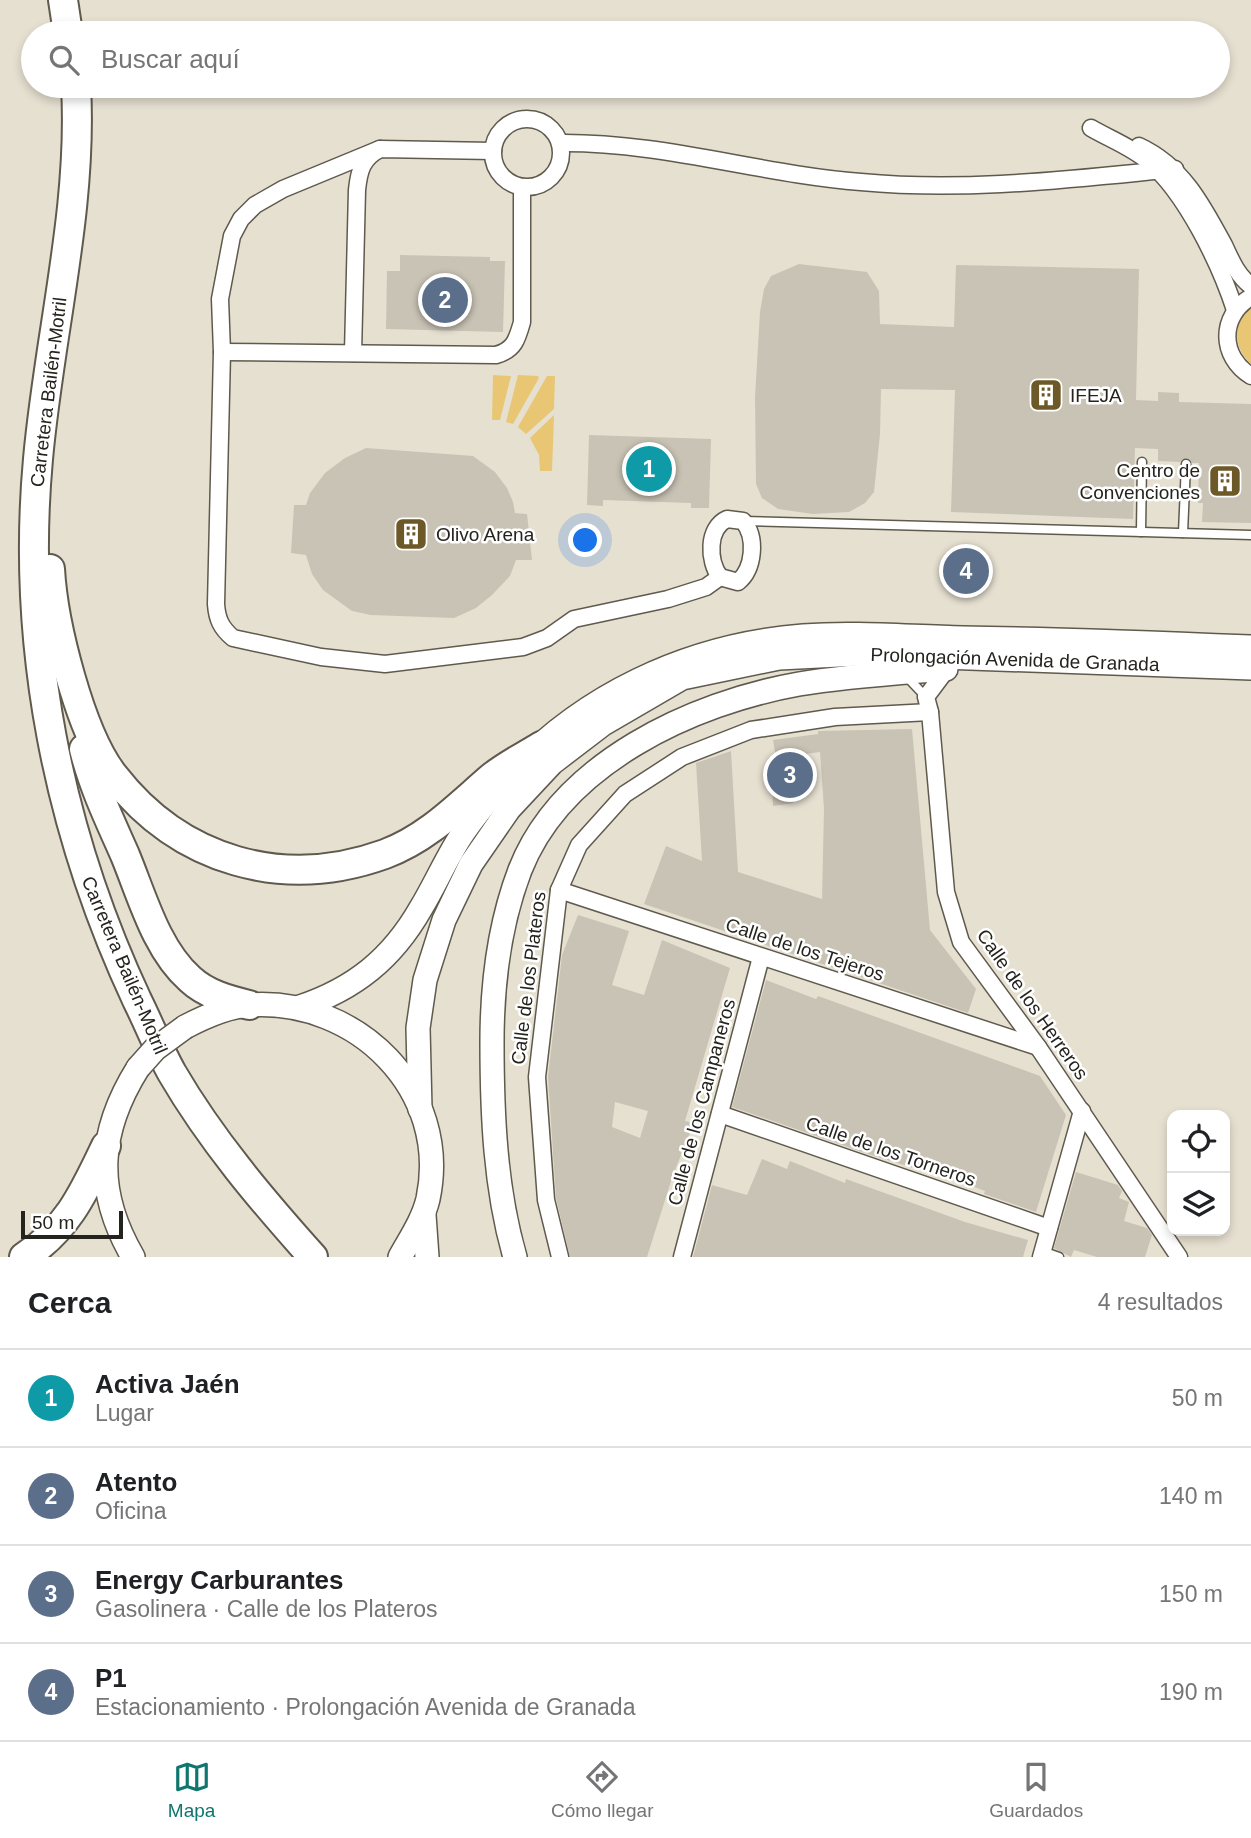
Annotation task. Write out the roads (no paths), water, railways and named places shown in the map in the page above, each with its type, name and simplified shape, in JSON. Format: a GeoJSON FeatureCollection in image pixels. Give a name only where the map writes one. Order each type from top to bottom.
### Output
{"type":"FeatureCollection","features":[{"type":"Feature","properties":{"kind":"highway","name":"Carretera Bailén-Motril"},"geometry":{"type":"LineString","coordinates":[[76,98],[78,135],[71,209],[45,399],[35,516],[36,613],[49,727],[63,793],[85,872],[117,956],[172,1073],[223,1148],[271,1211],[313,1257]]}},
{"type":"Feature","properties":{"kind":"highway"},"geometry":{"type":"LineString","coordinates":[[45,399],[52,458],[48,517],[51,581],[86,759],[126,860],[167,949],[179,967],[199,986],[226,999],[249,1005]]}},
{"type":"Feature","properties":{"kind":"highway"},"geometry":{"type":"LineString","coordinates":[[69,671],[87,727],[112,774],[141,806],[173,834],[223,857],[265,868],[308,871],[346,866],[387,853],[424,835],[495,775],[541,746]]}},
{"type":"Feature","properties":{"kind":"highway"},"geometry":{"type":"LineString","coordinates":[[24,1257],[48,1240],[73,1212],[106,1146]]}},
{"type":"Feature","properties":{"kind":"main road","name":"Prolongación Avenida de Granada"},"geometry":{"type":"LineString","coordinates":[[300,1007],[333,995],[362,977],[387,955],[419,912],[461,835],[504,782],[541,746],[604,698],[644,676],[676,663],[733,645],[803,636],[1095,640],[1251,647]]}},
{"type":"Feature","properties":{"kind":"main road","name":"Prolongación Avenida de Granada"},"geometry":{"type":"LineString","coordinates":[[420,1109],[418,1028],[425,980],[434,949],[460,884],[488,837],[530,784],[576,743],[682,678],[779,658],[859,654],[1251,668]]}},
{"type":"Feature","properties":{"kind":"main road"},"geometry":{"type":"LineString","coordinates":[[515,1257],[498,1176],[492,1086],[492,1013],[496,961],[510,902],[521,869],[546,823],[574,792],[607,762],[647,737],[721,703],[799,684],[1024,659]]}},
{"type":"Feature","properties":{"kind":"main road"},"geometry":{"type":"LineString","coordinates":[[133,1257],[109,1199],[106,1146],[118,1102],[138,1068],[155,1049],[185,1027],[205,1017],[249,1005],[300,1007],[328,1016],[352,1029],[382,1051],[402,1075],[420,1109],[427,1137],[430,1167],[424,1214],[400,1257]]}},
{"type":"Feature","properties":{"kind":"main road"},"geometry":{"type":"LineString","coordinates":[[424,1214],[427,1257]]}},
{"type":"Feature","properties":{"kind":"street"},"geometry":{"type":"LineString","coordinates":[[526,119],[545,124],[554,132],[560,143],[561,159],[555,174],[543,184],[522,187],[511,183],[499,172],[495,163],[493,151],[496,139],[503,129],[514,121],[526,119]]}},
{"type":"Feature","properties":{"kind":"street"},"geometry":{"type":"LineString","coordinates":[[1235,310],[1223,275],[1197,225],[1158,171],[1132,150],[1091,128],[1111,133],[1157,155],[1175,169],[1204,208],[1239,275],[1251,286]]}},
{"type":"Feature","properties":{"kind":"street"},"geometry":{"type":"LineString","coordinates":[[560,143],[673,152],[792,174],[862,183],[953,186],[1139,174],[1175,169]]}},
{"type":"Feature","properties":{"kind":"street"},"geometry":{"type":"LineString","coordinates":[[493,151],[380,149],[283,189],[255,205],[241,219],[232,236],[220,299],[222,352],[216,604],[217,616],[223,629],[233,638],[321,657],[385,664],[523,647],[547,638],[573,619],[668,599],[706,587],[720,578],[738,582],[748,572],[752,550],[750,534],[743,521],[727,519],[717,526],[713,535],[714,565],[720,578]]}},
{"type":"Feature","properties":{"kind":"street"},"geometry":{"type":"LineString","coordinates":[[353,352],[357,190],[360,167],[371,154],[380,149]]}},
{"type":"Feature","properties":{"kind":"street"},"geometry":{"type":"LineString","coordinates":[[1139,174],[1175,193]]}},
{"type":"Feature","properties":{"kind":"street"},"geometry":{"type":"LineString","coordinates":[[222,352],[496,355],[508,352],[516,342],[522,323],[522,187]]}},
{"type":"Feature","properties":{"kind":"street"},"geometry":{"type":"LineString","coordinates":[[1251,297],[1235,310],[1227,332],[1228,347],[1234,361],[1251,376]]}},
{"type":"Feature","properties":{"kind":"street"},"geometry":{"type":"LineString","coordinates":[[928,704],[947,669]]}},
{"type":"Feature","properties":{"kind":"street","name":"Calle de los Plateros"},"geometry":{"type":"LineString","coordinates":[[560,1257],[546,1200],[537,1077],[559,890],[579,845],[625,794],[682,757],[751,730],[928,704]]}},
{"type":"Feature","properties":{"kind":"street","name":"Calle de los Herreros"},"geometry":{"type":"LineString","coordinates":[[928,704],[946,892],[961,942],[1038,1047],[1179,1257]]}},
{"type":"Feature","properties":{"kind":"street","name":"Calle de los Tejeros"},"geometry":{"type":"LineString","coordinates":[[559,890],[1038,1047]]}},
{"type":"Feature","properties":{"kind":"street","name":"Calle de los Campaneros"},"geometry":{"type":"LineString","coordinates":[[682,1257],[761,957]]}},
{"type":"Feature","properties":{"kind":"street"},"geometry":{"type":"LineString","coordinates":[[1041,1254],[1082,1111]]}},
{"type":"Feature","properties":{"kind":"street","name":"Calle de los Torneros"},"geometry":{"type":"LineString","coordinates":[[720,1114],[1049,1227]]}},
{"type":"Feature","properties":{"kind":"lane"},"geometry":{"type":"LineString","coordinates":[[1141,532],[1142,462]]}},
{"type":"Feature","properties":{"kind":"lane"},"geometry":{"type":"LineString","coordinates":[[1183,533],[1186,464]]}},
{"type":"Feature","properties":{"kind":"lane"},"geometry":{"type":"LineString","coordinates":[[743,521],[1251,535]]}},
{"type":"Feature","properties":{"kind":"lane"},"geometry":{"type":"LineString","coordinates":[[779,658],[879,662],[902,673],[928,704]]}},
{"type":"Feature","properties":{"kind":"lane"},"geometry":{"type":"LineString","coordinates":[[1041,1254],[1059,1257]]}},
{"type":"Feature","properties":{"kind":"place","name":"Atento"},"geometry":{"type":"Point","coordinates":[445,300]}},
{"type":"Feature","properties":{"kind":"place","name":"IFEJA"},"geometry":{"type":"Point","coordinates":[1046,395]}},
{"type":"Feature","properties":{"kind":"place","name":"Activa Jaén"},"geometry":{"type":"Point","coordinates":[649,469]}},
{"type":"Feature","properties":{"kind":"place","name":"Centro de Convenciones"},"geometry":{"type":"Point","coordinates":[1225,481]}},
{"type":"Feature","properties":{"kind":"place","name":"Olivo Arena"},"geometry":{"type":"Point","coordinates":[411,534]}},
{"type":"Feature","properties":{"kind":"place","name":"P1"},"geometry":{"type":"Point","coordinates":[966,571]}},
{"type":"Feature","properties":{"kind":"place","name":"Energy Carburantes"},"geometry":{"type":"Point","coordinates":[790,775]}}]}
